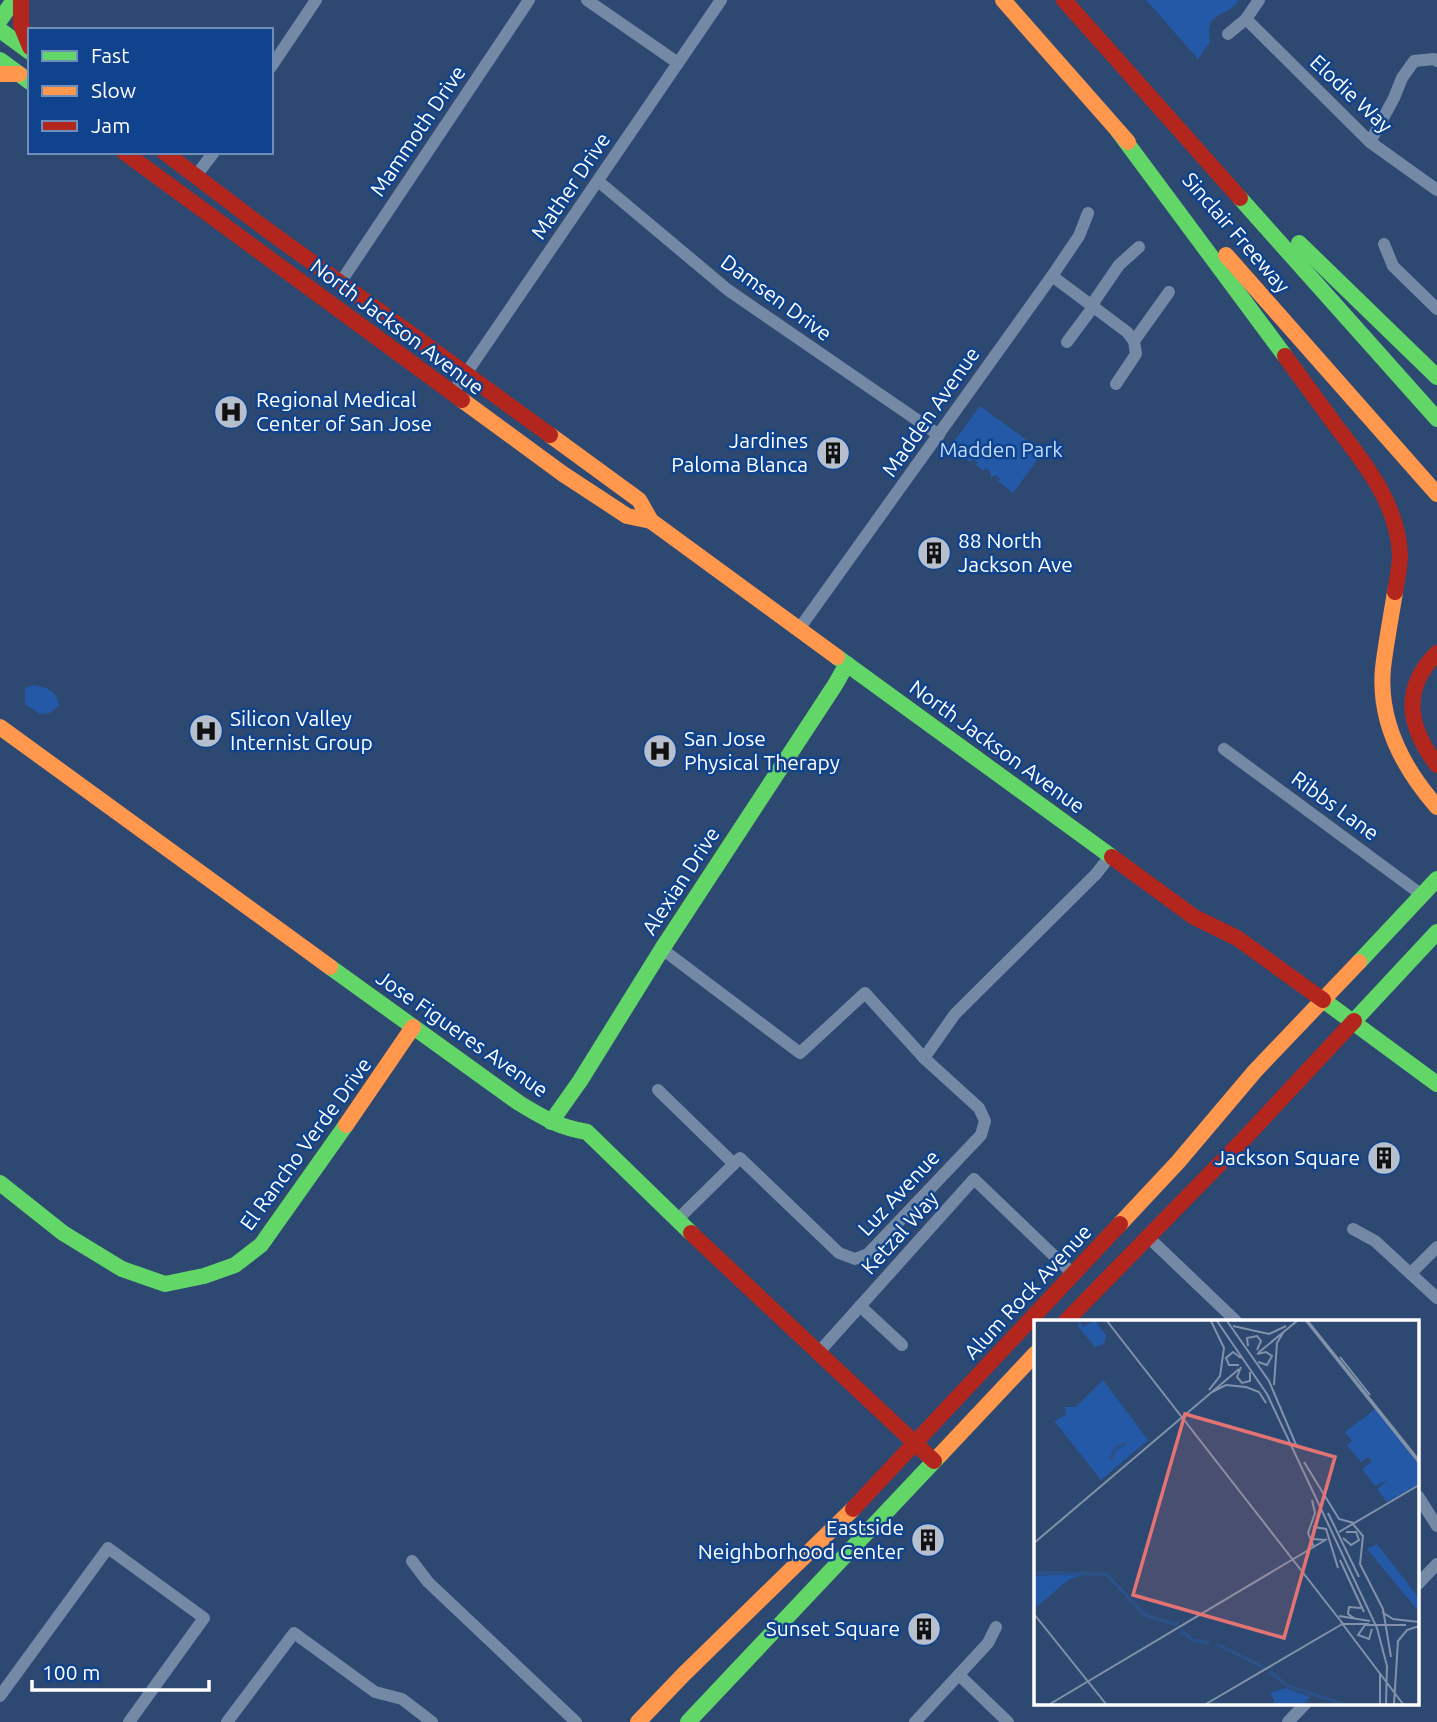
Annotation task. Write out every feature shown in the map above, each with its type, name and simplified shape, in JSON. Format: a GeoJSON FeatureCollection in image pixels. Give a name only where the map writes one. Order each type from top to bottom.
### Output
{"type":"FeatureCollection","features":[{"type":"Feature","properties":{"kind":"main road"},"geometry":{"type":"LineString","coordinates":[[0,20],[13,0]]}},
{"type":"Feature","properties":{"kind":"main road"},"geometry":{"type":"LineString","coordinates":[[21,0],[20,26],[28,46]]}},
{"type":"Feature","properties":{"kind":"main road"},"geometry":{"type":"LineString","coordinates":[[998,0],[1032,34]]}},
{"type":"Feature","properties":{"kind":"main road","name":"Sinclair Freeway"},"geometry":{"type":"LineString","coordinates":[[1003,0],[1437,494]]}},
{"type":"Feature","properties":{"kind":"main road","name":"Sinclair Freeway"},"geometry":{"type":"LineString","coordinates":[[1067,3],[1437,419]]}},
{"type":"Feature","properties":{"kind":"main road"},"geometry":{"type":"LineString","coordinates":[[0,30],[28,49]]}},
{"type":"Feature","properties":{"kind":"main road"},"geometry":{"type":"LineString","coordinates":[[0,60],[24,78]]}},
{"type":"Feature","properties":{"kind":"main road"},"geometry":{"type":"LineString","coordinates":[[0,74],[24,78]]}},
{"type":"Feature","properties":{"kind":"main road"},"geometry":{"type":"LineString","coordinates":[[1169,117],[1437,377]]}},
{"type":"Feature","properties":{"kind":"main road"},"geometry":{"type":"LineString","coordinates":[[1118,131],[1361,459],[1389,505],[1400,557],[1383,670],[1386,716],[1395,746],[1408,772],[1437,807]]}},
{"type":"Feature","properties":{"kind":"main road","name":"North Jackson Avenue"},"geometry":{"type":"LineString","coordinates":[[127,154],[563,474],[627,516],[651,521]]}},
{"type":"Feature","properties":{"kind":"main road","name":"North Jackson Avenue"},"geometry":{"type":"LineString","coordinates":[[166,154],[639,500],[651,521],[1194,917],[1237,938],[1437,1084]]}},
{"type":"Feature","properties":{"kind":"main road"},"geometry":{"type":"LineString","coordinates":[[175,190],[189,187],[212,197],[223,197]]}},
{"type":"Feature","properties":{"kind":"main road"},"geometry":{"type":"LineString","coordinates":[[1437,653],[1423,668],[1416,681],[1413,709],[1421,743],[1437,765]]}},
{"type":"Feature","properties":{"kind":"main road","name":"Alexian Drive"},"geometry":{"type":"LineString","coordinates":[[551,1122],[580,1081],[662,949],[847,664]]}},
{"type":"Feature","properties":{"kind":"main road","name":"Jose Figueres Avenue"},"geometry":{"type":"LineString","coordinates":[[0,727],[519,1103],[551,1122],[587,1132],[934,1461]]}},
{"type":"Feature","properties":{"kind":"main road","name":"Alum Rock Avenue"},"geometry":{"type":"LineString","coordinates":[[638,1722],[852,1510],[1178,1162],[1255,1071],[1437,879]]}},
{"type":"Feature","properties":{"kind":"main road"},"geometry":{"type":"LineString","coordinates":[[1067,1320],[1243,1140],[1437,932]]}},
{"type":"Feature","properties":{"kind":"main road","name":"El Rancho Verde Drive"},"geometry":{"type":"LineString","coordinates":[[0,1183],[63,1233],[122,1269],[165,1284],[204,1276],[235,1265],[261,1245],[413,1027]]}},
{"type":"Feature","properties":{"kind":"main road"},"geometry":{"type":"LineString","coordinates":[[688,1722],[1034,1355]]}},
{"type":"Feature","properties":{"kind":"street"},"geometry":{"type":"LineString","coordinates":[[273,64],[316,0]]}},
{"type":"Feature","properties":{"kind":"street","name":"Mammoth Drive"},"geometry":{"type":"LineString","coordinates":[[340,283],[529,0]]}},
{"type":"Feature","properties":{"kind":"street"},"geometry":{"type":"LineString","coordinates":[[587,0],[678,63]]}},
{"type":"Feature","properties":{"kind":"street","name":"Mather Drive"},"geometry":{"type":"LineString","coordinates":[[452,394],[721,0]]}},
{"type":"Feature","properties":{"kind":"street"},"geometry":{"type":"LineString","coordinates":[[1228,34],[1246,19],[1259,0]]}},
{"type":"Feature","properties":{"kind":"street","name":"Elodie Way"},"geometry":{"type":"LineString","coordinates":[[1246,19],[1370,142],[1437,190]]}},
{"type":"Feature","properties":{"kind":"street"},"geometry":{"type":"LineString","coordinates":[[1370,142],[1402,78],[1414,61],[1437,61]]}},
{"type":"Feature","properties":{"kind":"street"},"geometry":{"type":"LineString","coordinates":[[195,177],[212,154]]}},
{"type":"Feature","properties":{"kind":"street","name":"Damsen Drive"},"geometry":{"type":"LineString","coordinates":[[598,181],[728,290],[939,435]]}},
{"type":"Feature","properties":{"kind":"street","name":"Madden Avenue"},"geometry":{"type":"LineString","coordinates":[[799,629],[1052,276],[1079,236],[1088,213]]}},
{"type":"Feature","properties":{"kind":"street"},"geometry":{"type":"LineString","coordinates":[[1384,244],[1393,266],[1437,309]]}},
{"type":"Feature","properties":{"kind":"street"},"geometry":{"type":"LineString","coordinates":[[1067,342],[1119,265],[1139,247]]}},
{"type":"Feature","properties":{"kind":"street"},"geometry":{"type":"LineString","coordinates":[[1052,276],[1127,332],[1134,341],[1136,354],[1116,384]]}},
{"type":"Feature","properties":{"kind":"street"},"geometry":{"type":"LineString","coordinates":[[1134,341],[1170,292]]}},
{"type":"Feature","properties":{"kind":"street","name":"Ribbs Lane"},"geometry":{"type":"LineString","coordinates":[[1224,749],[1422,895]]}},
{"type":"Feature","properties":{"kind":"street"},"geometry":{"type":"LineString","coordinates":[[924,1058],[955,1014],[1111,855]]}},
{"type":"Feature","properties":{"kind":"street","name":"Luz Avenue"},"geometry":{"type":"LineString","coordinates":[[659,1090],[734,1164],[740,1158],[839,1252],[855,1259],[868,1254],[981,1135],[985,1121],[979,1108],[924,1058],[865,993],[800,1052],[662,949]]}},
{"type":"Feature","properties":{"kind":"street"},"geometry":{"type":"LineString","coordinates":[[677,1220],[734,1164]]}},
{"type":"Feature","properties":{"kind":"street","name":"Ketzal Way"},"geometry":{"type":"LineString","coordinates":[[818,1352],[974,1179],[1073,1274]]}},
{"type":"Feature","properties":{"kind":"street"},"geometry":{"type":"LineString","coordinates":[[1353,1229],[1375,1241],[1437,1298]]}},
{"type":"Feature","properties":{"kind":"street"},"geometry":{"type":"LineString","coordinates":[[1147,1236],[1235,1320]]}},
{"type":"Feature","properties":{"kind":"street"},"geometry":{"type":"LineString","coordinates":[[1411,1273],[1437,1247]]}},
{"type":"Feature","properties":{"kind":"street"},"geometry":{"type":"LineString","coordinates":[[860,1306],[902,1345]]}},
{"type":"Feature","properties":{"kind":"street"},"geometry":{"type":"LineString","coordinates":[[1420,1499],[1437,1526]]}},
{"type":"Feature","properties":{"kind":"street"},"geometry":{"type":"LineString","coordinates":[[0,1696],[108,1548],[204,1619],[129,1722]]}},
{"type":"Feature","properties":{"kind":"street"},"geometry":{"type":"LineString","coordinates":[[412,1561],[428,1582],[576,1722]]}},
{"type":"Feature","properties":{"kind":"street"},"geometry":{"type":"LineString","coordinates":[[1420,1582],[1437,1564]]}},
{"type":"Feature","properties":{"kind":"street"},"geometry":{"type":"LineString","coordinates":[[915,1722],[988,1643],[996,1627]]}},
{"type":"Feature","properties":{"kind":"street"},"geometry":{"type":"LineString","coordinates":[[227,1722],[294,1633],[374,1692],[402,1699],[424,1719]]}},
{"type":"Feature","properties":{"kind":"street"},"geometry":{"type":"LineString","coordinates":[[959,1675],[1008,1722]]}},
{"type":"Feature","properties":{"kind":"street"},"geometry":{"type":"LineString","coordinates":[[1288,1722],[1305,1704]]}},
{"type":"Feature","properties":{"kind":"green space"},"geometry":{"type":"Polygon","coordinates":[[[1146,0],[1239,0],[1213,19],[1209,31],[1210,42],[1198,59],[1146,0]]]}},
{"type":"Feature","properties":{"kind":"green space","name":"Madden Park"},"geometry":{"type":"Polygon","coordinates":[[[980,406],[1043,452],[1013,493],[998,481],[1000,479],[995,475],[992,477],[986,468],[984,471],[973,459],[971,462],[950,447],[980,406]]]}},
{"type":"Feature","properties":{"kind":"green space"},"geometry":{"type":"Polygon","coordinates":[[[33,685],[50,690],[59,705],[50,713],[40,714],[25,704],[25,688],[33,685]]]}},
{"type":"Feature","properties":{"kind":"traffic: fast"},"geometry":{"type":"LineString","coordinates":[[0,20],[14,0]]}},
{"type":"Feature","properties":{"kind":"traffic: fast"},"geometry":{"type":"LineString","coordinates":[[0,30],[28,51]]}},
{"type":"Feature","properties":{"kind":"traffic: fast"},"geometry":{"type":"LineString","coordinates":[[0,60],[28,81]]}},
{"type":"Feature","properties":{"kind":"traffic: fast"},"geometry":{"type":"LineString","coordinates":[[1118,131],[1285,356]]}},
{"type":"Feature","properties":{"kind":"traffic: fast"},"geometry":{"type":"LineString","coordinates":[[1240,198],[1437,419]]}},
{"type":"Feature","properties":{"kind":"traffic: fast"},"geometry":{"type":"LineString","coordinates":[[1299,243],[1437,377]]}},
{"type":"Feature","properties":{"kind":"traffic: fast"},"geometry":{"type":"LineString","coordinates":[[837,657],[1112,857]]}},
{"type":"Feature","properties":{"kind":"traffic: fast"},"geometry":{"type":"LineString","coordinates":[[551,1122],[580,1081],[662,949],[847,664]]}},
{"type":"Feature","properties":{"kind":"traffic: fast"},"geometry":{"type":"LineString","coordinates":[[1359,962],[1437,879]]}},
{"type":"Feature","properties":{"kind":"traffic: fast"},"geometry":{"type":"LineString","coordinates":[[1354,1021],[1437,932]]}},
{"type":"Feature","properties":{"kind":"traffic: fast"},"geometry":{"type":"LineString","coordinates":[[330,967],[519,1103],[552,1121],[587,1132],[691,1233]]}},
{"type":"Feature","properties":{"kind":"traffic: fast"},"geometry":{"type":"LineString","coordinates":[[1323,1000],[1437,1084]]}},
{"type":"Feature","properties":{"kind":"traffic: fast"},"geometry":{"type":"LineString","coordinates":[[0,1183],[63,1233],[122,1269],[165,1284],[204,1276],[235,1265],[261,1245],[346,1125]]}},
{"type":"Feature","properties":{"kind":"traffic: fast"},"geometry":{"type":"LineString","coordinates":[[688,1722],[940,1455]]}},
{"type":"Feature","properties":{"kind":"traffic: slow"},"geometry":{"type":"LineString","coordinates":[[1003,0],[1128,142]]}},
{"type":"Feature","properties":{"kind":"traffic: slow"},"geometry":{"type":"LineString","coordinates":[[0,74],[19,74]]}},
{"type":"Feature","properties":{"kind":"traffic: slow"},"geometry":{"type":"LineString","coordinates":[[1226,255],[1437,494]]}},
{"type":"Feature","properties":{"kind":"traffic: slow"},"geometry":{"type":"LineString","coordinates":[[462,400],[563,474],[627,516],[651,521]]}},
{"type":"Feature","properties":{"kind":"traffic: slow"},"geometry":{"type":"LineString","coordinates":[[550,435],[639,500],[651,521],[837,657]]}},
{"type":"Feature","properties":{"kind":"traffic: slow"},"geometry":{"type":"LineString","coordinates":[[1395,592],[1383,668],[1385,707],[1395,743],[1414,776],[1437,807]]}},
{"type":"Feature","properties":{"kind":"traffic: slow"},"geometry":{"type":"LineString","coordinates":[[0,727],[330,967]]}},
{"type":"Feature","properties":{"kind":"traffic: slow"},"geometry":{"type":"LineString","coordinates":[[1120,1224],[1178,1162],[1255,1071],[1359,962]]}},
{"type":"Feature","properties":{"kind":"traffic: slow"},"geometry":{"type":"LineString","coordinates":[[346,1125],[413,1027]]}},
{"type":"Feature","properties":{"kind":"traffic: slow"},"geometry":{"type":"LineString","coordinates":[[940,1455],[1034,1355]]}},
{"type":"Feature","properties":{"kind":"traffic: slow"},"geometry":{"type":"LineString","coordinates":[[638,1722],[853,1509]]}},
{"type":"Feature","properties":{"kind":"traffic: jam"},"geometry":{"type":"LineString","coordinates":[[21,0],[21,25],[28,42]]}},
{"type":"Feature","properties":{"kind":"traffic: jam"},"geometry":{"type":"LineString","coordinates":[[1064,0],[1240,198]]}},
{"type":"Feature","properties":{"kind":"traffic: jam"},"geometry":{"type":"LineString","coordinates":[[127,154],[462,400]]}},
{"type":"Feature","properties":{"kind":"traffic: jam"},"geometry":{"type":"LineString","coordinates":[[167,154],[550,435]]}},
{"type":"Feature","properties":{"kind":"traffic: jam"},"geometry":{"type":"LineString","coordinates":[[1285,356],[1368,470],[1387,502],[1398,536],[1400,555],[1395,592]]}},
{"type":"Feature","properties":{"kind":"traffic: jam"},"geometry":{"type":"LineString","coordinates":[[1437,653],[1418,680],[1413,708],[1420,737],[1437,765]]}},
{"type":"Feature","properties":{"kind":"traffic: jam"},"geometry":{"type":"LineString","coordinates":[[1112,857],[1194,917],[1237,938],[1323,1000]]}},
{"type":"Feature","properties":{"kind":"traffic: jam"},"geometry":{"type":"LineString","coordinates":[[1067,1320],[1243,1140],[1354,1021]]}},
{"type":"Feature","properties":{"kind":"traffic: jam"},"geometry":{"type":"LineString","coordinates":[[853,1509],[1120,1224]]}},
{"type":"Feature","properties":{"kind":"traffic: jam"},"geometry":{"type":"LineString","coordinates":[[691,1233],[934,1461]]}},
{"type":"Feature","properties":{"kind":"place","name":"Regional Medical Center of San Jose"},"geometry":{"type":"Point","coordinates":[231,412]}},
{"type":"Feature","properties":{"kind":"place","name":"Jardines Paloma Blanca"},"geometry":{"type":"Point","coordinates":[833,453]}},
{"type":"Feature","properties":{"kind":"place","name":"88 North Jackson Ave"},"geometry":{"type":"Point","coordinates":[934,553]}},
{"type":"Feature","properties":{"kind":"place","name":"Silicon Valley Internist Group"},"geometry":{"type":"Point","coordinates":[206,731]}},
{"type":"Feature","properties":{"kind":"place","name":"San Jose Physical Therapy"},"geometry":{"type":"Point","coordinates":[660,751]}},
{"type":"Feature","properties":{"kind":"place","name":"Jackson Square"},"geometry":{"type":"Point","coordinates":[1384,1158]}},
{"type":"Feature","properties":{"kind":"place","name":"Eastside Neighborhood Center"},"geometry":{"type":"Point","coordinates":[928,1540]}},
{"type":"Feature","properties":{"kind":"place","name":"Sunset Square"},"geometry":{"type":"Point","coordinates":[924,1629]}}]}
